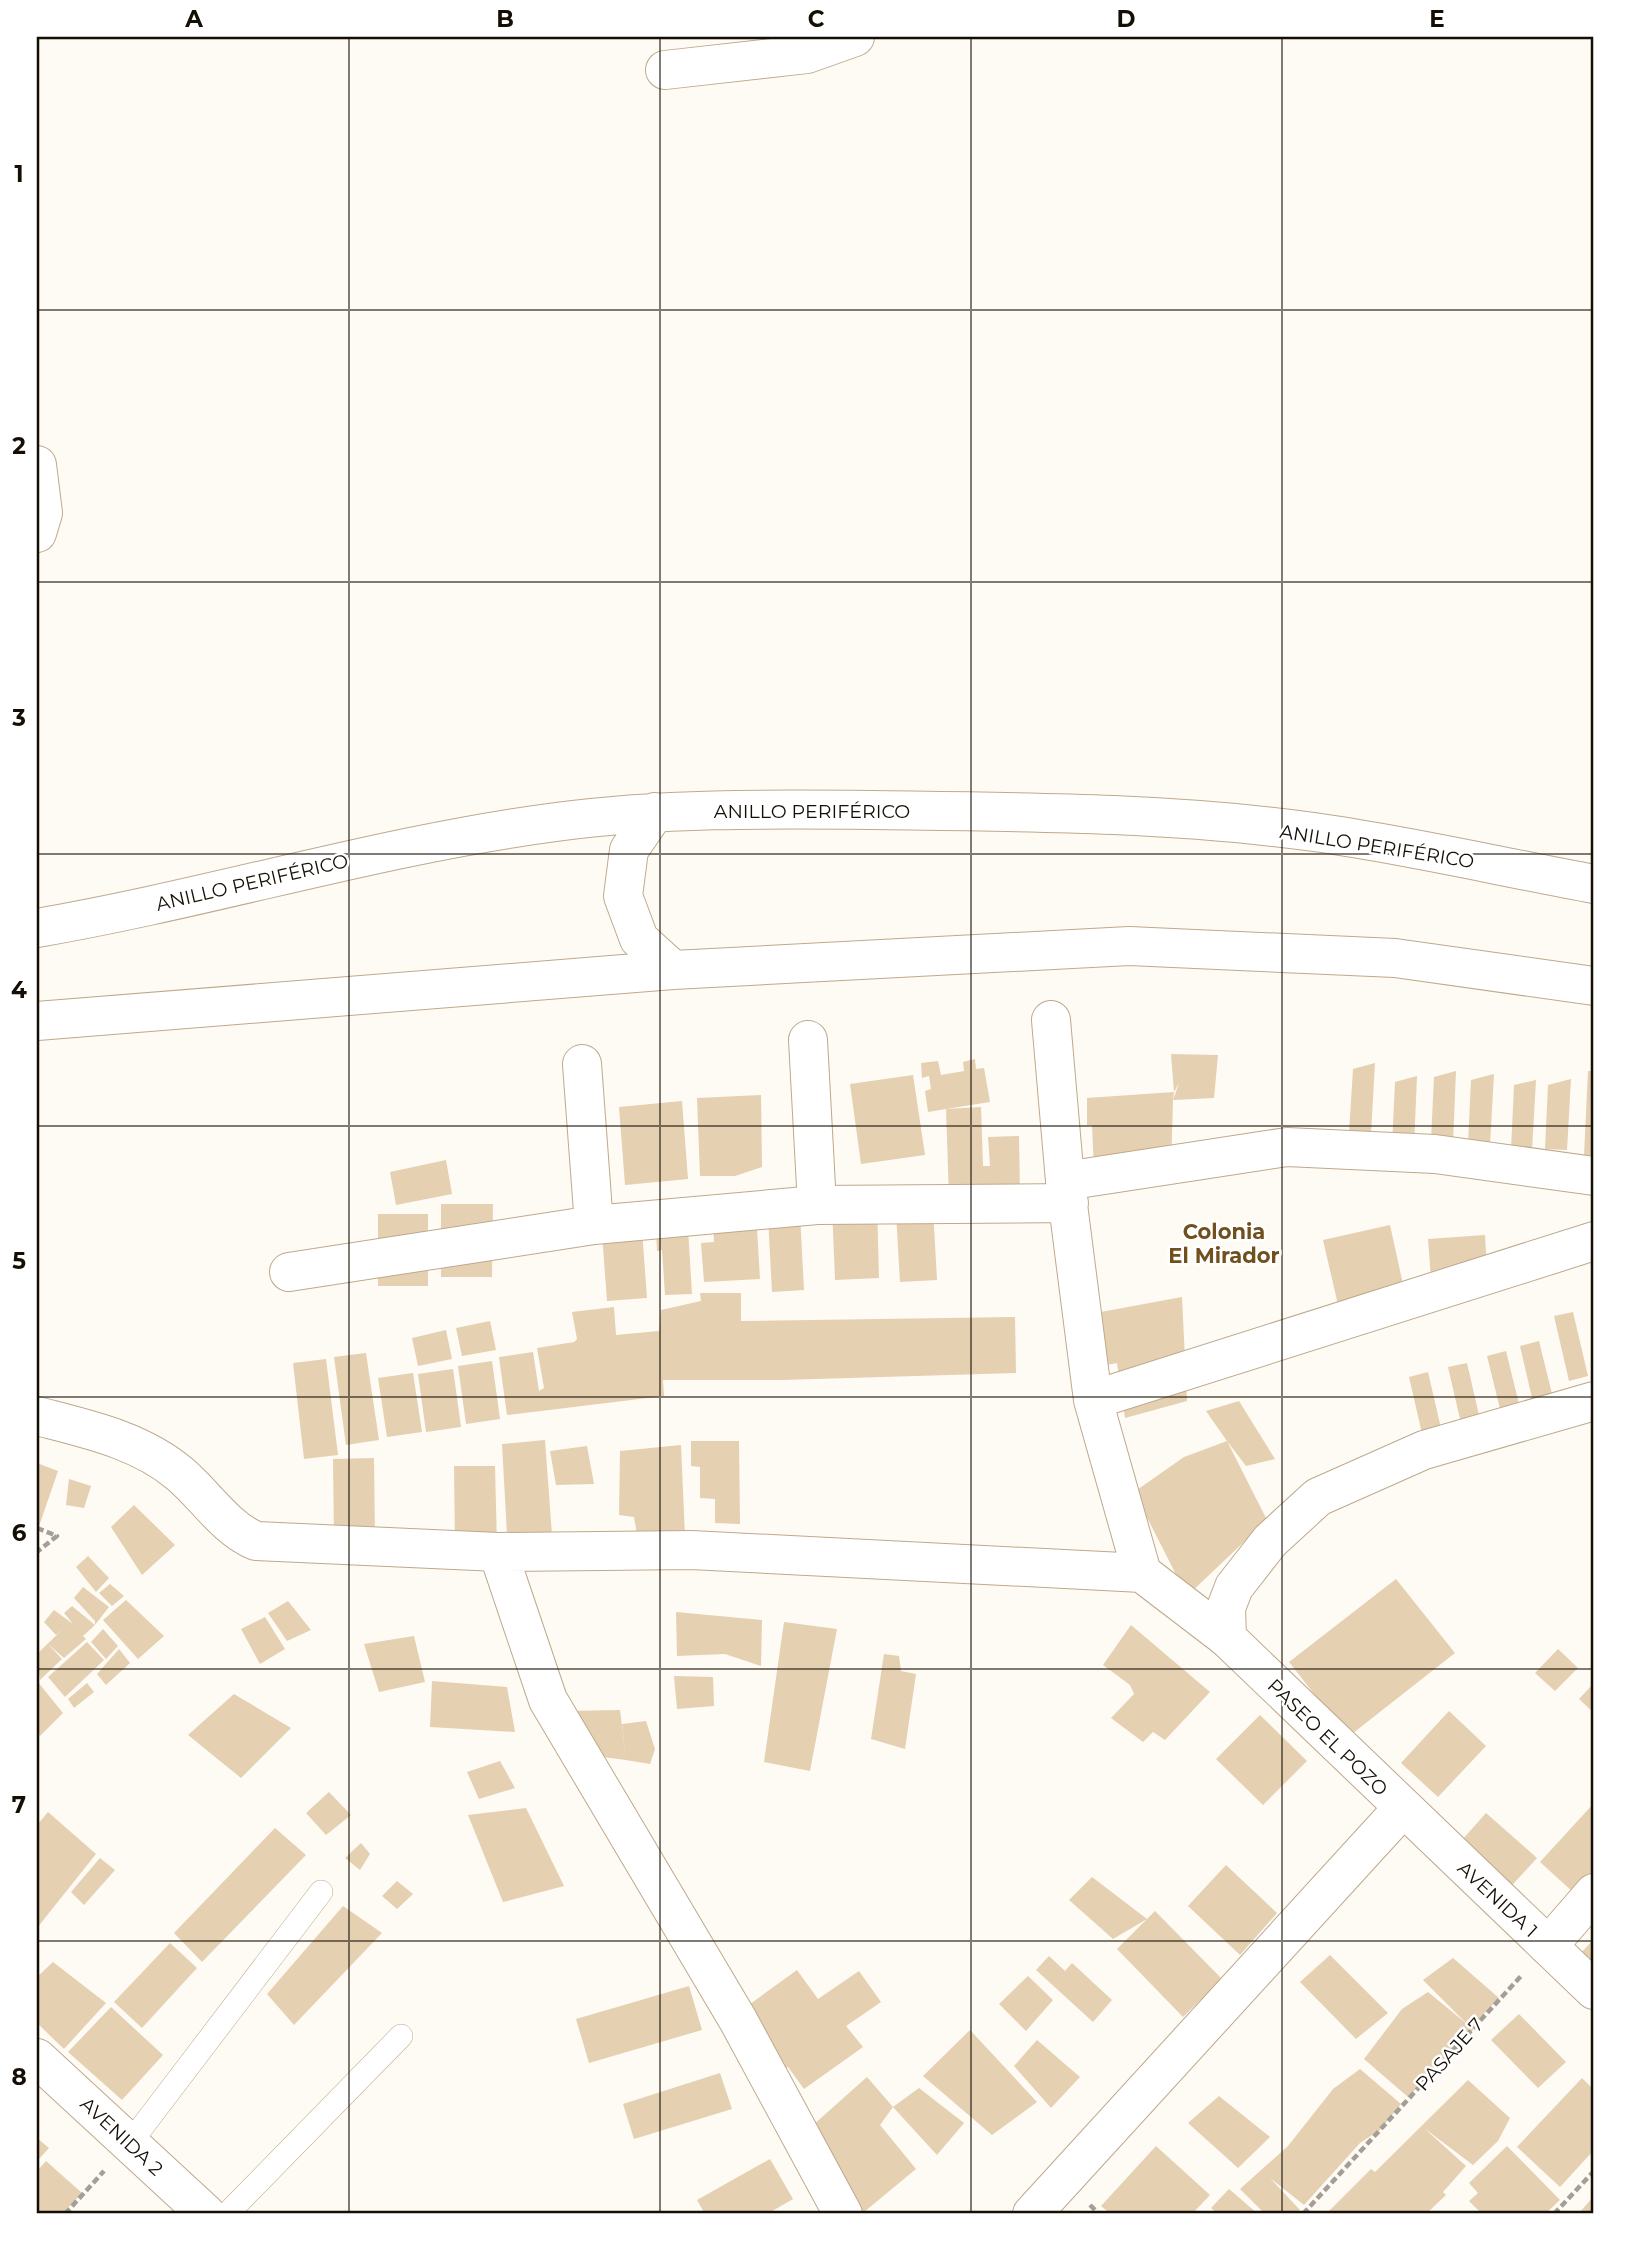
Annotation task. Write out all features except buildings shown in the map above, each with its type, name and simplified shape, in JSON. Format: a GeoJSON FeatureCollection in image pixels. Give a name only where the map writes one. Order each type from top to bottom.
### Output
{"type":"FeatureCollection","features":[{"type":"Feature","properties":{"kind":"main road"},"geometry":{"type":"LineString","coordinates":[[664,70],[807,54],[855,37]]}},
{"type":"Feature","properties":{"kind":"main road"},"geometry":{"type":"LineString","coordinates":[[37,465],[43,513],[37,533]]}},
{"type":"Feature","properties":{"kind":"main road","name":"ANILLO PERIFÉRICO"},"geometry":{"type":"LineString","coordinates":[[37,929],[111,915],[426,841],[558,821],[655,812],[771,809],[1084,813],[1313,832],[1594,884]]}},
{"type":"Feature","properties":{"kind":"main road"},"geometry":{"type":"LineString","coordinates":[[655,812],[629,850],[624,896],[639,939],[673,970]]}},
{"type":"Feature","properties":{"kind":"main road"},"geometry":{"type":"LineString","coordinates":[[37,1021],[673,970],[1129,946],[1395,958],[1594,986]]}},
{"type":"Feature","properties":{"kind":"main road"},"geometry":{"type":"LineString","coordinates":[[37,1416],[142,1447],[179,1473],[240,1534],[256,1541],[498,1552],[691,1550],[1142,1573],[1093,1400],[1067,1192],[1051,1020]]}},
{"type":"Feature","properties":{"kind":"main road"},"geometry":{"type":"LineString","coordinates":[[808,1041],[817,1205]]}},
{"type":"Feature","properties":{"kind":"main road"},"geometry":{"type":"LineString","coordinates":[[582,1064],[594,1225]]}},
{"type":"Feature","properties":{"kind":"main road"},"geometry":{"type":"LineString","coordinates":[[289,1272],[594,1225],[817,1205],[1067,1192],[1287,1147],[1435,1154],[1594,1176]]}},
{"type":"Feature","properties":{"kind":"main road"},"geometry":{"type":"LineString","coordinates":[[1093,1400],[1594,1241]]}},
{"type":"Feature","properties":{"kind":"main road"},"geometry":{"type":"LineString","coordinates":[[1227,1638],[1226,1608],[1234,1587],[1270,1541],[1318,1497],[1424,1450],[1594,1401]]}},
{"type":"Feature","properties":{"kind":"main road"},"geometry":{"type":"LineString","coordinates":[[498,1552],[548,1700],[738,2020],[843,2214]]}},
{"type":"Feature","properties":{"kind":"main road","name":"PASEO EL POZO"},"geometry":{"type":"LineString","coordinates":[[1032,2214],[1402,1809],[1227,1638],[1142,1573]]}},
{"type":"Feature","properties":{"kind":"main road","name":"AVENIDA 1"},"geometry":{"type":"LineString","coordinates":[[1402,1809],[1594,1990]]}},
{"type":"Feature","properties":{"kind":"main road"},"geometry":{"type":"LineString","coordinates":[[1548,1946],[1594,1893]]}},
{"type":"Feature","properties":{"kind":"main road","name":"AVENIDA 2"},"geometry":{"type":"LineString","coordinates":[[37,2058],[206,2214]]}},
{"type":"Feature","properties":{"kind":"lane"},"geometry":{"type":"LineString","coordinates":[[130,2143],[321,1892]]}},
{"type":"Feature","properties":{"kind":"lane"},"geometry":{"type":"LineString","coordinates":[[227,2214],[401,2036]]}},
{"type":"Feature","properties":{"kind":"path"},"geometry":{"type":"LineString","coordinates":[[37,1528],[57,1535],[37,1552]]}},
{"type":"Feature","properties":{"kind":"path","name":"PASAJE 7"},"geometry":{"type":"LineString","coordinates":[[1303,2214],[1548,1946]]}},
{"type":"Feature","properties":{"kind":"path"},"geometry":{"type":"LineString","coordinates":[[65,2214],[130,2143]]}},
{"type":"Feature","properties":{"kind":"path"},"geometry":{"type":"LineString","coordinates":[[1553,2214],[1594,2171]]}},
{"type":"Feature","properties":{"kind":"district","name":"Colonia El Mirador"},"geometry":{"type":"Point","coordinates":[1224,1244]}}]}
